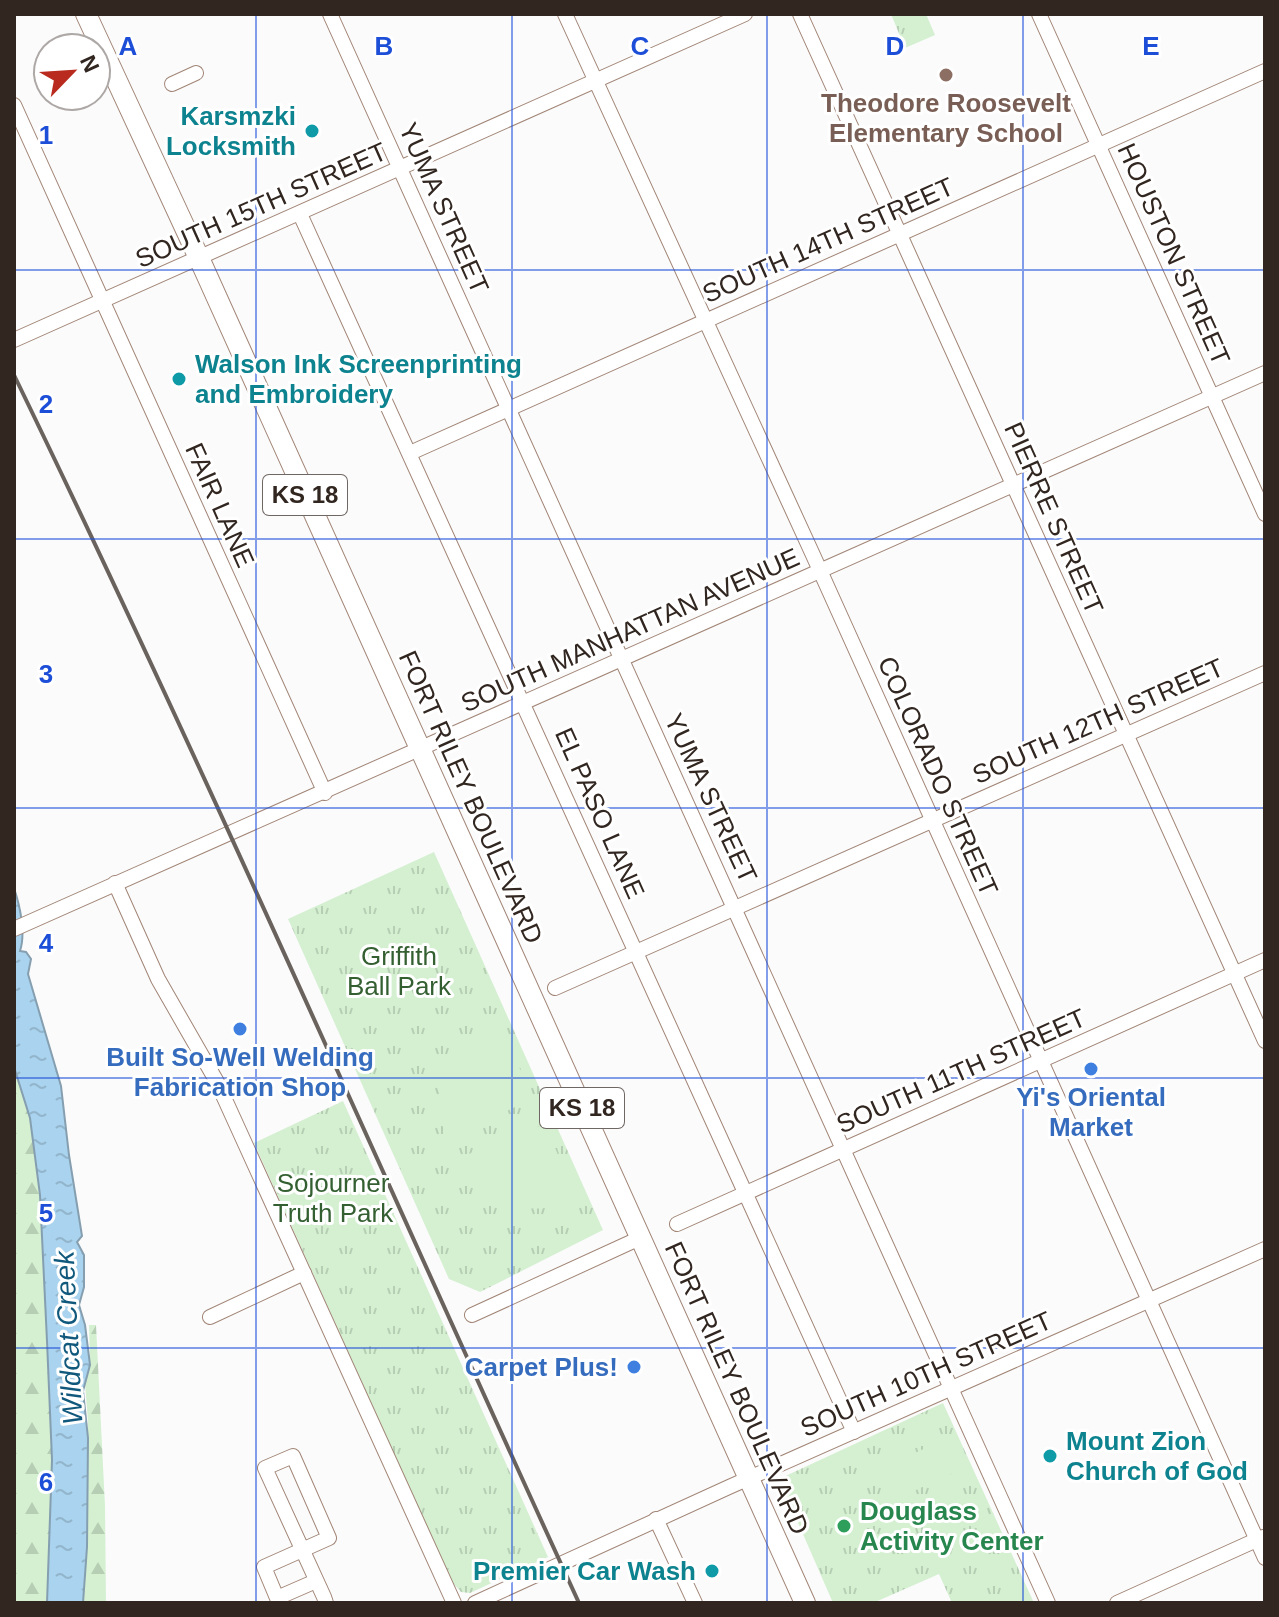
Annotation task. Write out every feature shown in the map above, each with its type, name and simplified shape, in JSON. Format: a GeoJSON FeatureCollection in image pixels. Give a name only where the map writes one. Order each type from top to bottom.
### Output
{"type":"FeatureCollection","features":[{"type":"Feature","properties":{"kind":"highway","name":"FORT RILEY BOULEVARD"},"geometry":{"type":"LineString","coordinates":[[86,14],[805,1603]]}},
{"type":"Feature","properties":{"kind":"street","name":"YUMA STREET"},"geometry":{"type":"LineString","coordinates":[[330,14],[1048,1603]]}},
{"type":"Feature","properties":{"kind":"street","name":"COLORADO STREET"},"geometry":{"type":"LineString","coordinates":[[565,14],[1039,1062],[1261,1538],[1265,1558]]}},
{"type":"Feature","properties":{"kind":"street","name":"SOUTH 15TH STREET"},"geometry":{"type":"LineString","coordinates":[[14,340],[745,14]]}},
{"type":"Feature","properties":{"kind":"street","name":"PIERRE STREET"},"geometry":{"type":"LineString","coordinates":[[800,14],[1265,1041]]}},
{"type":"Feature","properties":{"kind":"street","name":"HOUSTON STREET"},"geometry":{"type":"LineString","coordinates":[[1039,14],[1265,514]]}},
{"type":"Feature","properties":{"kind":"street","name":"SOUTH 14TH STREET"},"geometry":{"type":"LineString","coordinates":[[410,453],[1265,71]]}},
{"type":"Feature","properties":{"kind":"street"},"geometry":{"type":"LineString","coordinates":[[172,84],[196,73]]}},
{"type":"Feature","properties":{"kind":"street","name":"FAIR LANE"},"geometry":{"type":"LineString","coordinates":[[14,105],[325,793]]}},
{"type":"Feature","properties":{"kind":"street","name":"EL PASO LANE"},"geometry":{"type":"LineString","coordinates":[[300,214],[748,1192],[854,1432]]}},
{"type":"Feature","properties":{"kind":"street","name":"SOUTH MANHATTAN AVENUE"},"geometry":{"type":"LineString","coordinates":[[14,929],[1265,373]]}},
{"type":"Feature","properties":{"kind":"street","name":"SOUTH 12TH STREET"},"geometry":{"type":"LineString","coordinates":[[555,988],[1265,673]]}},
{"type":"Feature","properties":{"kind":"street"},"geometry":{"type":"LineString","coordinates":[[115,883],[158,979],[217,1082],[454,1603]]}},
{"type":"Feature","properties":{"kind":"street","name":"SOUTH 11TH STREET"},"geometry":{"type":"LineString","coordinates":[[677,1224],[1265,960]]}},
{"type":"Feature","properties":{"kind":"street"},"geometry":{"type":"LineString","coordinates":[[472,1315],[640,1238]]}},
{"type":"Feature","properties":{"kind":"street","name":"SOUTH 10TH STREET"},"geometry":{"type":"LineString","coordinates":[[475,1603],[656,1519],[1265,1249]]}},
{"type":"Feature","properties":{"kind":"street"},"geometry":{"type":"LineString","coordinates":[[210,1317],[304,1273]]}},
{"type":"Feature","properties":{"kind":"street"},"geometry":{"type":"LineString","coordinates":[[316,1581],[277,1598],[264,1567],[302,1550],[329,1538],[293,1456],[265,1468],[302,1550],[316,1581],[326,1603]]}},
{"type":"Feature","properties":{"kind":"street"},"geometry":{"type":"LineString","coordinates":[[656,1519],[695,1603]]}},
{"type":"Feature","properties":{"kind":"street"},"geometry":{"type":"LineString","coordinates":[[1117,1603],[1261,1538]]}},
{"type":"Feature","properties":{"kind":"green space"},"geometry":{"type":"Polygon","coordinates":[[[891,14],[926,14],[935,35],[905,48],[891,14]]]}},
{"type":"Feature","properties":{"kind":"green space","name":"Griffith Ball Park"},"geometry":{"type":"Polygon","coordinates":[[[434,852],[603,1230],[480,1292],[449,1279],[288,919],[434,852]]]}},
{"type":"Feature","properties":{"kind":"green space"},"geometry":{"type":"Polygon","coordinates":[[[497,1019],[530,1091],[526,1102],[446,1139],[440,1101],[446,1068],[466,1041],[497,1019]]]}},
{"type":"Feature","properties":{"kind":"green space"},"geometry":{"type":"Polygon","coordinates":[[[14,1067],[30,1118],[40,1195],[52,1460],[47,1603],[14,1603],[14,1067]]]}},
{"type":"Feature","properties":{"kind":"green space","name":"Sojourner Truth Park"},"geometry":{"type":"Polygon","coordinates":[[[343,1101],[548,1557],[470,1593],[461,1592],[452,1582],[254,1143],[343,1101]]]}},
{"type":"Feature","properties":{"kind":"green space"},"geometry":{"type":"Polygon","coordinates":[[[535,1125],[547,1130],[578,1200],[541,1208],[511,1204],[497,1198],[485,1187],[462,1157],[535,1125]]]}},
{"type":"Feature","properties":{"kind":"green space"},"geometry":{"type":"Polygon","coordinates":[[[89,1325],[96,1325],[105,1506],[106,1603],[83,1603],[87,1547],[88,1422],[85,1383],[90,1365],[89,1325]]]}},
{"type":"Feature","properties":{"kind":"green space"},"geometry":{"type":"Polygon","coordinates":[[[943,1403],[1034,1603],[952,1603],[939,1574],[873,1603],[833,1603],[779,1479],[943,1403]]]}},
{"type":"Feature","properties":{"kind":"green space"},"geometry":{"type":"Polygon","coordinates":[[[947,1438],[961,1469],[899,1498],[885,1467],[947,1438]]]}},
{"type":"Feature","properties":{"kind":"water","name":"Wildcat Creek"},"geometry":{"type":"Polygon","coordinates":[[[14,888],[22,928],[20,951],[26,952],[31,959],[28,974],[61,1086],[82,1236],[77,1242],[84,1255],[84,1287],[79,1305],[90,1365],[83,1391],[88,1438],[83,1603],[47,1603],[52,1460],[47,1341],[40,1195],[30,1118],[14,1067],[14,888]]]}},
{"type":"Feature","properties":{"kind":"railway"},"geometry":{"type":"LineString","coordinates":[[14,375],[230,834],[579,1603]]}},
{"type":"Feature","properties":{"kind":"place","name":"Theodore Roosevelt Elementary School"},"geometry":{"type":"Point","coordinates":[946,75]}},
{"type":"Feature","properties":{"kind":"place","name":"Karsmzki Locksmith"},"geometry":{"type":"Point","coordinates":[312,131]}},
{"type":"Feature","properties":{"kind":"place","name":"Walson Ink Screenprinting and Embroidery"},"geometry":{"type":"Point","coordinates":[179,379]}},
{"type":"Feature","properties":{"kind":"place","name":"Built So-Well Welding Fabrication Shop"},"geometry":{"type":"Point","coordinates":[240,1029]}},
{"type":"Feature","properties":{"kind":"place","name":"Yi's Oriental Market"},"geometry":{"type":"Point","coordinates":[1091,1069]}},
{"type":"Feature","properties":{"kind":"place","name":"Carpet Plus!"},"geometry":{"type":"Point","coordinates":[634,1367]}},
{"type":"Feature","properties":{"kind":"place","name":"Mount Zion Church of God"},"geometry":{"type":"Point","coordinates":[1050,1456]}},
{"type":"Feature","properties":{"kind":"place","name":"Douglass Activity Center"},"geometry":{"type":"Point","coordinates":[844,1526]}},
{"type":"Feature","properties":{"kind":"place","name":"Premier Car Wash"},"geometry":{"type":"Point","coordinates":[712,1571]}}]}
